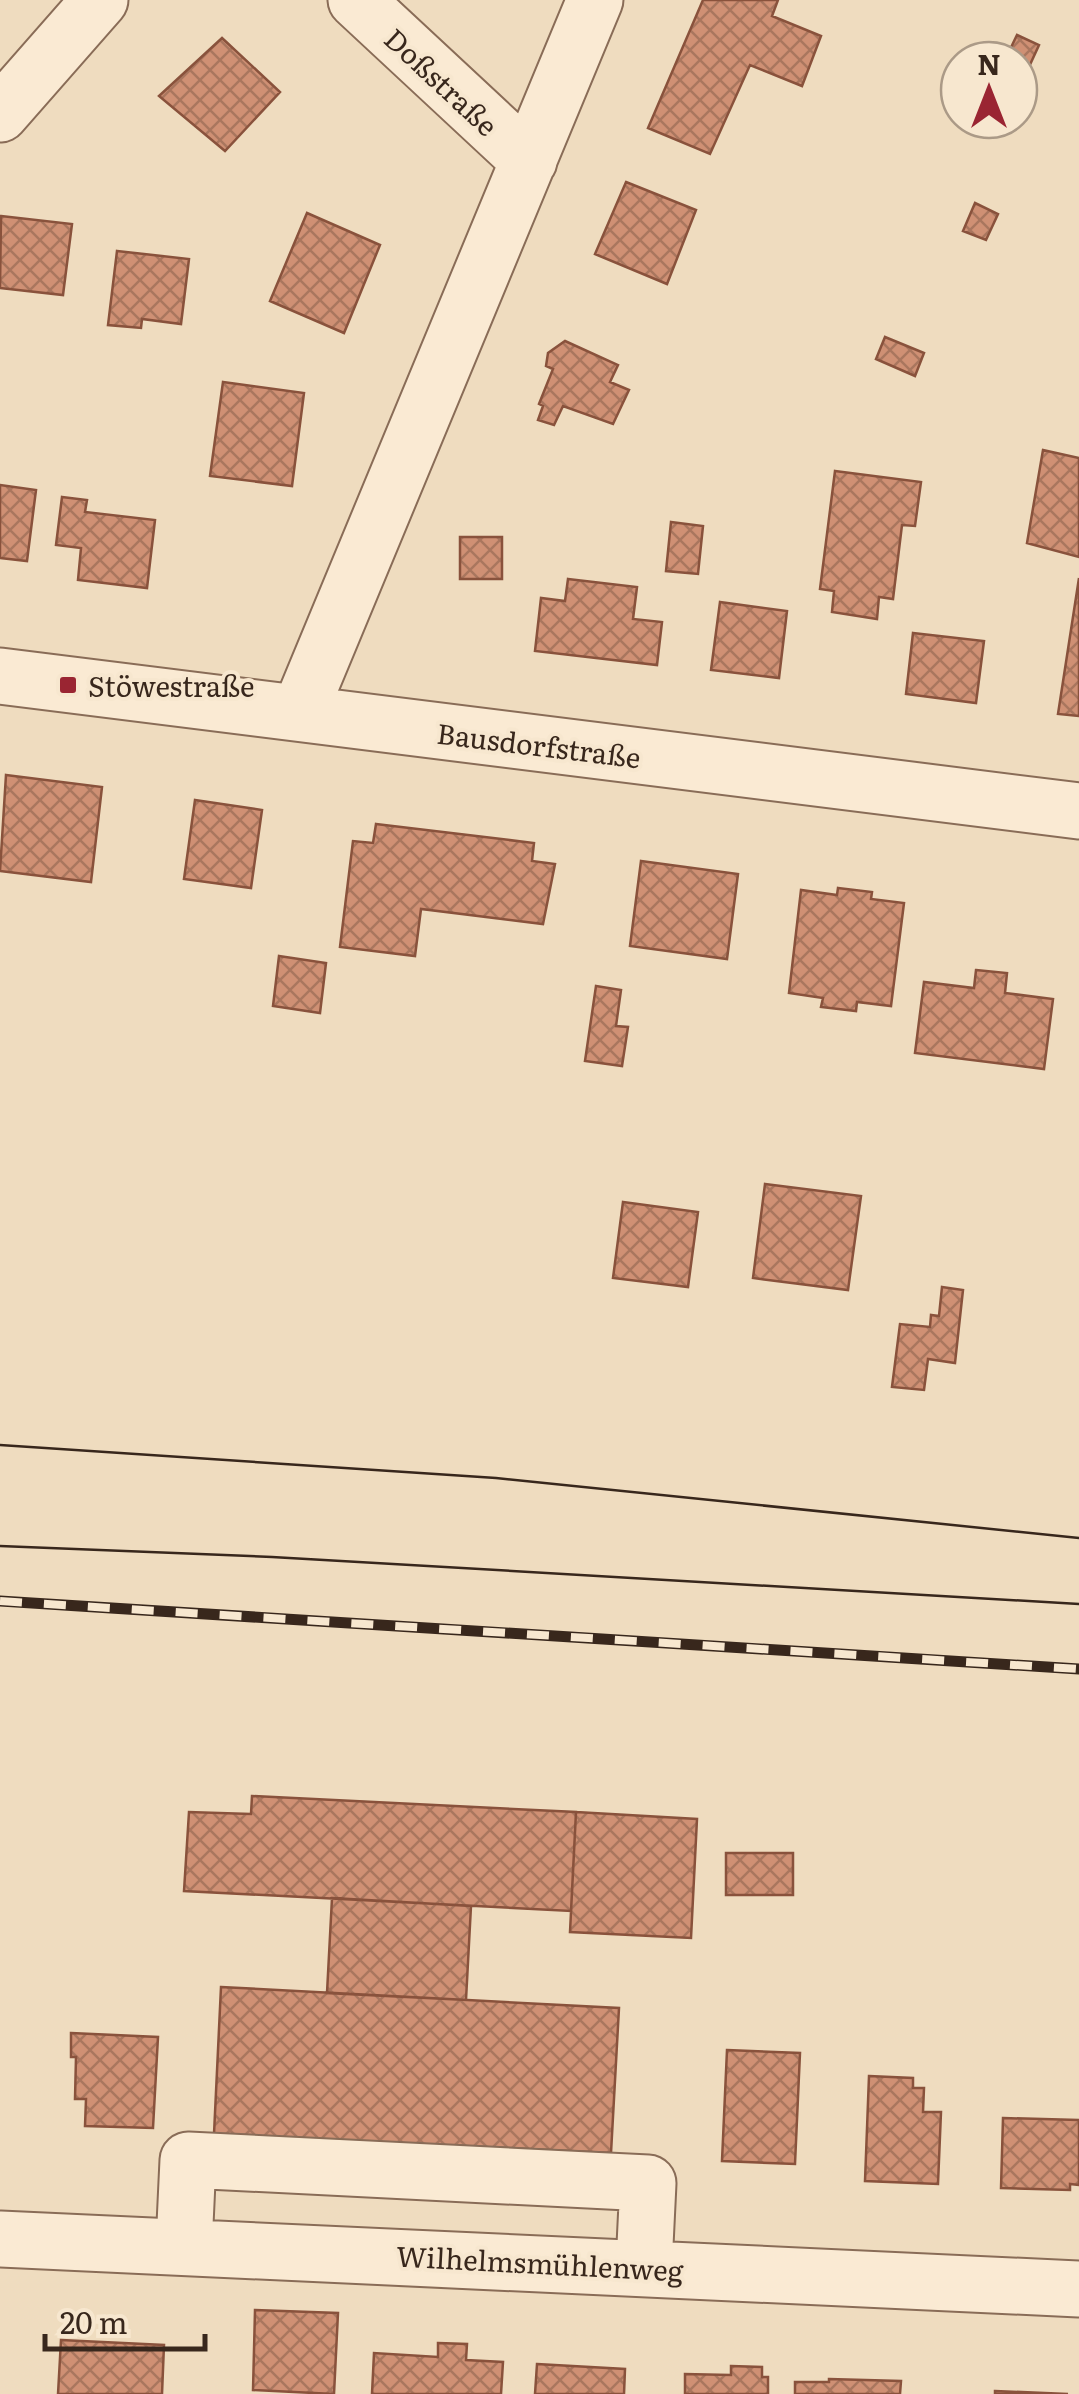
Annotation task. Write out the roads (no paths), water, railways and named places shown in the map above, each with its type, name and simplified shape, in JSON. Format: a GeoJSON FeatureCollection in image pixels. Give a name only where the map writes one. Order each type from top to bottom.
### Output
{"type":"FeatureCollection","features":[{"type":"Feature","properties":{"kind":"street"},"geometry":{"type":"LineString","coordinates":[[0,114],[100,0]]}},
{"type":"Feature","properties":{"kind":"street","name":"Doßstraße"},"geometry":{"type":"LineString","coordinates":[[356,0],[529,161]]}},
{"type":"Feature","properties":{"kind":"street"},"geometry":{"type":"LineString","coordinates":[[299,713],[596,0]]}},
{"type":"Feature","properties":{"kind":"street","name":"Bausdorfstraße"},"geometry":{"type":"LineString","coordinates":[[0,676],[1079,811]]}},
{"type":"Feature","properties":{"kind":"street"},"geometry":{"type":"LineString","coordinates":[[184,2246],[188,2160],[648,2182],[644,2266]]}},
{"type":"Feature","properties":{"kind":"street","name":"Wilhelmsmühlenweg"},"geometry":{"type":"LineString","coordinates":[[0,2239],[1079,2288]]}},
{"type":"Feature","properties":{"kind":"tram line"},"geometry":{"type":"LineString","coordinates":[[0,1445],[496,1478],[1079,1538]]}},
{"type":"Feature","properties":{"kind":"tram line"},"geometry":{"type":"LineString","coordinates":[[0,1546],[272,1557],[1079,1604]]}},
{"type":"Feature","properties":{"kind":"railway"},"geometry":{"type":"LineString","coordinates":[[0,1601],[1079,1669]]}},
{"type":"Feature","properties":{"kind":"place","name":"Stöwestraße"},"geometry":{"type":"Point","coordinates":[68,685]}}]}
